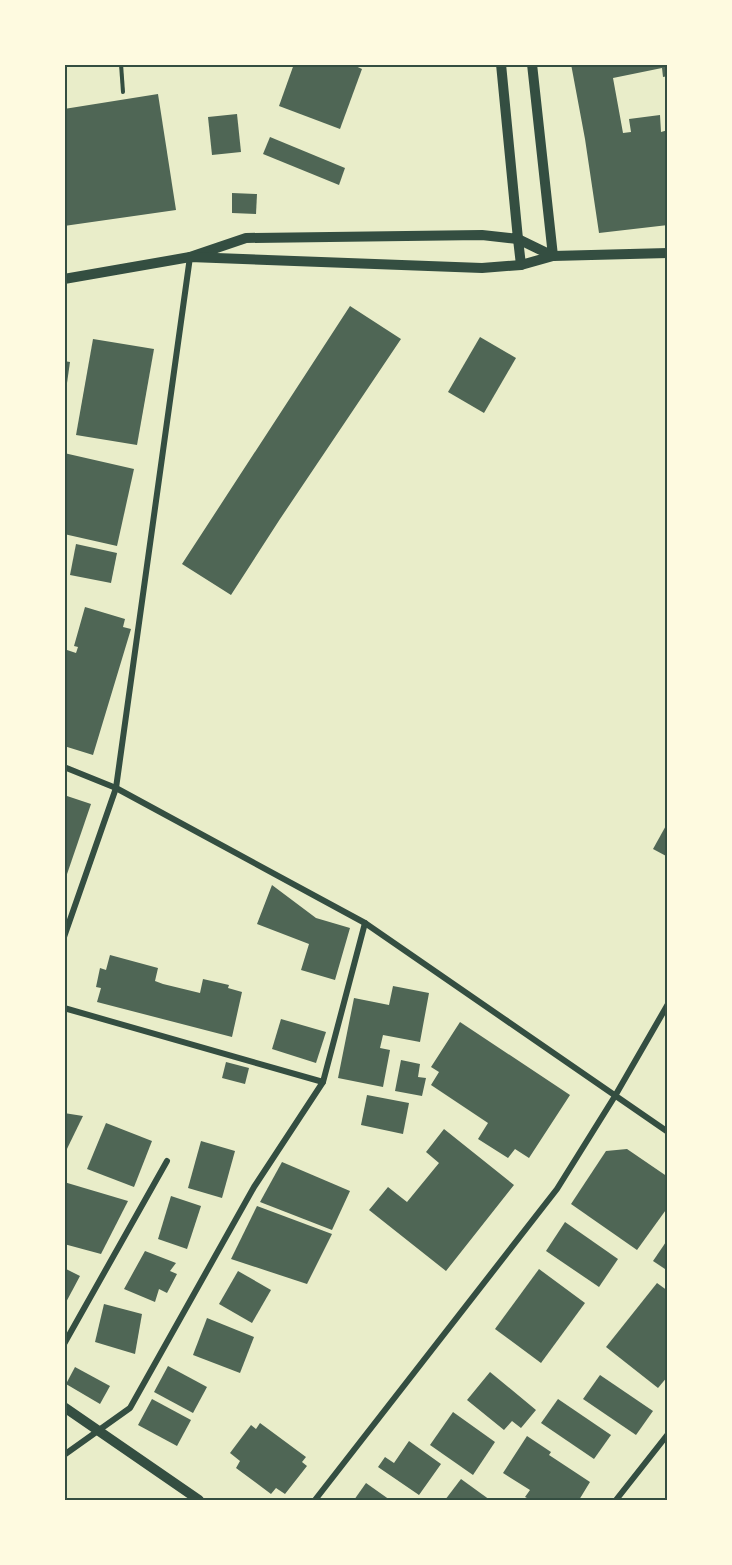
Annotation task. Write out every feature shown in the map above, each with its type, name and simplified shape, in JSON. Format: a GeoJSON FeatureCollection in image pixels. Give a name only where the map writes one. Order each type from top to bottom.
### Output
{"type":"FeatureCollection","features":[{"type":"Feature","properties":{"kind":"street"},"geometry":{"type":"LineString","coordinates":[[501,64],[521,265]]}},
{"type":"Feature","properties":{"kind":"street"},"geometry":{"type":"LineString","coordinates":[[532,64],[553,256]]}},
{"type":"Feature","properties":{"kind":"street"},"geometry":{"type":"LineString","coordinates":[[64,279],[190,257],[246,238],[482,235],[518,239],[553,256]]}},
{"type":"Feature","properties":{"kind":"street"},"geometry":{"type":"LineString","coordinates":[[190,257],[482,268],[521,265],[553,256],[668,253]]}},
{"type":"Feature","properties":{"kind":"street"},"geometry":{"type":"LineString","coordinates":[[64,937],[116,788],[190,257]]}},
{"type":"Feature","properties":{"kind":"street"},"geometry":{"type":"LineString","coordinates":[[64,767],[116,788],[365,923],[668,1132]]}},
{"type":"Feature","properties":{"kind":"street"},"geometry":{"type":"LineString","coordinates":[[64,1455],[130,1408],[254,1187],[324,1082],[365,923]]}},
{"type":"Feature","properties":{"kind":"street"},"geometry":{"type":"LineString","coordinates":[[315,1500],[557,1189],[615,1096],[668,1004]]}},
{"type":"Feature","properties":{"kind":"street"},"geometry":{"type":"LineString","coordinates":[[64,1008],[324,1082]]}},
{"type":"Feature","properties":{"kind":"street"},"geometry":{"type":"LineString","coordinates":[[64,1344],[167,1161]]}},
{"type":"Feature","properties":{"kind":"street"},"geometry":{"type":"LineString","coordinates":[[64,1407],[199,1500]]}},
{"type":"Feature","properties":{"kind":"street"},"geometry":{"type":"LineString","coordinates":[[616,1500],[668,1434]]}},
{"type":"Feature","properties":{"kind":"path"},"geometry":{"type":"LineString","coordinates":[[121,64],[123,92]]}},
{"type":"Feature","properties":{"kind":"building"},"geometry":{"type":"Polygon","coordinates":[[[294,64],[351,64],[362,69],[340,129],[279,106],[294,64]]]}},
{"type":"Feature","properties":{"kind":"building"},"geometry":{"type":"Polygon","coordinates":[[[571,64],[668,64],[668,76],[663,77],[662,68],[613,78],[623,133],[631,132],[629,119],[660,115],[661,132],[668,130],[668,225],[599,233],[571,64]]]}},
{"type":"Feature","properties":{"kind":"building"},"geometry":{"type":"Polygon","coordinates":[[[158,94],[176,210],[64,226],[64,109],[158,94]]]}},
{"type":"Feature","properties":{"kind":"building"},"geometry":{"type":"Polygon","coordinates":[[[237,114],[241,152],[212,155],[208,117],[237,114]]]}},
{"type":"Feature","properties":{"kind":"building"},"geometry":{"type":"Polygon","coordinates":[[[270,137],[345,168],[339,185],[263,154],[270,137]]]}},
{"type":"Feature","properties":{"kind":"building"},"geometry":{"type":"Polygon","coordinates":[[[232,193],[257,194],[256,214],[232,213],[232,193]]]}},
{"type":"Feature","properties":{"kind":"building"},"geometry":{"type":"Polygon","coordinates":[[[350,306],[401,339],[231,595],[182,564],[350,306]]]}},
{"type":"Feature","properties":{"kind":"building"},"geometry":{"type":"Polygon","coordinates":[[[480,337],[516,358],[484,413],[448,392],[480,337]]]}},
{"type":"Feature","properties":{"kind":"building"},"geometry":{"type":"Polygon","coordinates":[[[93,339],[154,349],[137,445],[76,435],[93,339]]]}},
{"type":"Feature","properties":{"kind":"building"},"geometry":{"type":"Polygon","coordinates":[[[64,361],[70,362],[66,390],[64,390],[64,361]]]}},
{"type":"Feature","properties":{"kind":"building"},"geometry":{"type":"Polygon","coordinates":[[[64,453],[134,469],[117,546],[64,534],[64,453]]]}},
{"type":"Feature","properties":{"kind":"building"},"geometry":{"type":"Polygon","coordinates":[[[76,544],[117,553],[111,583],[70,575],[76,544]]]}},
{"type":"Feature","properties":{"kind":"building"},"geometry":{"type":"Polygon","coordinates":[[[85,607],[125,619],[123,627],[131,629],[93,755],[64,746],[64,649],[76,653],[78,647],[74,646],[85,607]]]}},
{"type":"Feature","properties":{"kind":"building"},"geometry":{"type":"Polygon","coordinates":[[[64,795],[91,804],[65,880],[64,880],[64,795]]]}},
{"type":"Feature","properties":{"kind":"building"},"geometry":{"type":"Polygon","coordinates":[[[668,822],[668,857],[653,849],[668,822]]]}},
{"type":"Feature","properties":{"kind":"building"},"geometry":{"type":"Polygon","coordinates":[[[272,885],[316,918],[350,928],[335,980],[301,970],[309,944],[257,924],[272,885]]]}},
{"type":"Feature","properties":{"kind":"building"},"geometry":{"type":"Polygon","coordinates":[[[110,955],[158,968],[155,981],[163,984],[200,993],[203,979],[229,985],[228,988],[242,992],[232,1037],[97,1002],[101,988],[96,987],[100,968],[106,970],[110,955]]]}},
{"type":"Feature","properties":{"kind":"building"},"geometry":{"type":"Polygon","coordinates":[[[393,986],[429,993],[420,1042],[383,1035],[380,1048],[390,1050],[383,1087],[338,1078],[354,998],[389,1005],[393,986]]]}},
{"type":"Feature","properties":{"kind":"building"},"geometry":{"type":"Polygon","coordinates":[[[281,1019],[326,1032],[316,1063],[272,1049],[281,1019]]]}},
{"type":"Feature","properties":{"kind":"building"},"geometry":{"type":"Polygon","coordinates":[[[460,1022],[570,1095],[529,1158],[515,1149],[508,1158],[478,1139],[488,1123],[431,1085],[439,1072],[431,1067],[460,1022]]]}},
{"type":"Feature","properties":{"kind":"building"},"geometry":{"type":"Polygon","coordinates":[[[401,1060],[420,1064],[418,1077],[426,1078],[422,1096],[395,1091],[401,1060]]]}},
{"type":"Feature","properties":{"kind":"building"},"geometry":{"type":"Polygon","coordinates":[[[226,1062],[249,1068],[245,1084],[222,1078],[226,1062]]]}},
{"type":"Feature","properties":{"kind":"building"},"geometry":{"type":"Polygon","coordinates":[[[367,1095],[409,1103],[403,1134],[361,1125],[367,1095]]]}},
{"type":"Feature","properties":{"kind":"building"},"geometry":{"type":"Polygon","coordinates":[[[64,1113],[83,1116],[64,1155],[64,1113]]]}},
{"type":"Feature","properties":{"kind":"building"},"geometry":{"type":"Polygon","coordinates":[[[106,1123],[152,1141],[134,1187],[87,1169],[106,1123]]]}},
{"type":"Feature","properties":{"kind":"building"},"geometry":{"type":"Polygon","coordinates":[[[444,1129],[514,1185],[446,1271],[369,1210],[388,1187],[407,1202],[439,1163],[426,1152],[444,1129]]]}},
{"type":"Feature","properties":{"kind":"building"},"geometry":{"type":"Polygon","coordinates":[[[201,1141],[235,1151],[222,1198],[188,1188],[201,1141]]]}},
{"type":"Feature","properties":{"kind":"building"},"geometry":{"type":"Polygon","coordinates":[[[627,1149],[668,1177],[668,1207],[637,1250],[571,1204],[606,1151],[627,1149]]]}},
{"type":"Feature","properties":{"kind":"building"},"geometry":{"type":"Polygon","coordinates":[[[282,1162],[350,1191],[332,1230],[260,1202],[282,1162]]]}},
{"type":"Feature","properties":{"kind":"building"},"geometry":{"type":"Polygon","coordinates":[[[64,1182],[128,1201],[101,1254],[64,1244],[64,1182]]]}},
{"type":"Feature","properties":{"kind":"building"},"geometry":{"type":"Polygon","coordinates":[[[171,1196],[201,1206],[187,1249],[158,1239],[171,1196]]]}},
{"type":"Feature","properties":{"kind":"building"},"geometry":{"type":"Polygon","coordinates":[[[257,1206],[332,1234],[307,1284],[231,1259],[257,1206]]]}},
{"type":"Feature","properties":{"kind":"building"},"geometry":{"type":"Polygon","coordinates":[[[565,1222],[618,1259],[599,1287],[546,1251],[565,1222]]]}},
{"type":"Feature","properties":{"kind":"building"},"geometry":{"type":"Polygon","coordinates":[[[668,1239],[668,1271],[653,1261],[668,1239]]]}},
{"type":"Feature","properties":{"kind":"building"},"geometry":{"type":"Polygon","coordinates":[[[145,1251],[176,1263],[170,1271],[177,1274],[167,1293],[159,1289],[155,1302],[124,1289],[145,1251]]]}},
{"type":"Feature","properties":{"kind":"building"},"geometry":{"type":"Polygon","coordinates":[[[64,1268],[80,1276],[64,1306],[64,1268]]]}},
{"type":"Feature","properties":{"kind":"building"},"geometry":{"type":"Polygon","coordinates":[[[539,1269],[585,1303],[541,1363],[495,1329],[539,1269]]]}},
{"type":"Feature","properties":{"kind":"building"},"geometry":{"type":"Polygon","coordinates":[[[238,1271],[271,1290],[252,1323],[219,1304],[238,1271]]]}},
{"type":"Feature","properties":{"kind":"building"},"geometry":{"type":"Polygon","coordinates":[[[657,1283],[668,1291],[668,1376],[658,1388],[606,1347],[657,1283]]]}},
{"type":"Feature","properties":{"kind":"building"},"geometry":{"type":"Polygon","coordinates":[[[104,1304],[142,1314],[135,1354],[95,1342],[104,1304]]]}},
{"type":"Feature","properties":{"kind":"building"},"geometry":{"type":"Polygon","coordinates":[[[207,1318],[254,1337],[240,1373],[193,1355],[207,1318]]]}},
{"type":"Feature","properties":{"kind":"building"},"geometry":{"type":"Polygon","coordinates":[[[168,1366],[207,1387],[193,1413],[154,1392],[168,1366]]]}},
{"type":"Feature","properties":{"kind":"building"},"geometry":{"type":"Polygon","coordinates":[[[75,1367],[110,1386],[100,1404],[66,1384],[75,1367]]]}},
{"type":"Feature","properties":{"kind":"building"},"geometry":{"type":"Polygon","coordinates":[[[490,1372],[536,1410],[521,1428],[512,1421],[504,1430],[467,1400],[490,1372]]]}},
{"type":"Feature","properties":{"kind":"building"},"geometry":{"type":"Polygon","coordinates":[[[600,1375],[653,1411],[636,1435],[583,1399],[600,1375]]]}},
{"type":"Feature","properties":{"kind":"building"},"geometry":{"type":"Polygon","coordinates":[[[152,1399],[191,1420],[177,1446],[138,1425],[152,1399]]]}},
{"type":"Feature","properties":{"kind":"building"},"geometry":{"type":"Polygon","coordinates":[[[558,1399],[611,1435],[594,1459],[541,1423],[558,1399]]]}},
{"type":"Feature","properties":{"kind":"building"},"geometry":{"type":"Polygon","coordinates":[[[453,1412],[495,1442],[473,1475],[430,1445],[453,1412]]]}},
{"type":"Feature","properties":{"kind":"building"},"geometry":{"type":"Polygon","coordinates":[[[260,1423],[306,1457],[302,1462],[307,1466],[285,1494],[276,1488],[271,1494],[236,1468],[240,1461],[230,1453],[251,1425],[256,1429],[260,1423]]]}},
{"type":"Feature","properties":{"kind":"building"},"geometry":{"type":"Polygon","coordinates":[[[527,1436],[551,1452],[549,1455],[590,1482],[579,1500],[531,1500],[525,1497],[530,1490],[503,1473],[527,1436]]]}},
{"type":"Feature","properties":{"kind":"building"},"geometry":{"type":"Polygon","coordinates":[[[409,1441],[441,1464],[419,1495],[378,1467],[385,1457],[394,1463],[409,1441]]]}},
{"type":"Feature","properties":{"kind":"building"},"geometry":{"type":"Polygon","coordinates":[[[461,1479],[490,1500],[445,1500],[461,1479]]]}},
{"type":"Feature","properties":{"kind":"building"},"geometry":{"type":"Polygon","coordinates":[[[366,1483],[390,1500],[354,1500],[366,1483]]]}}]}
